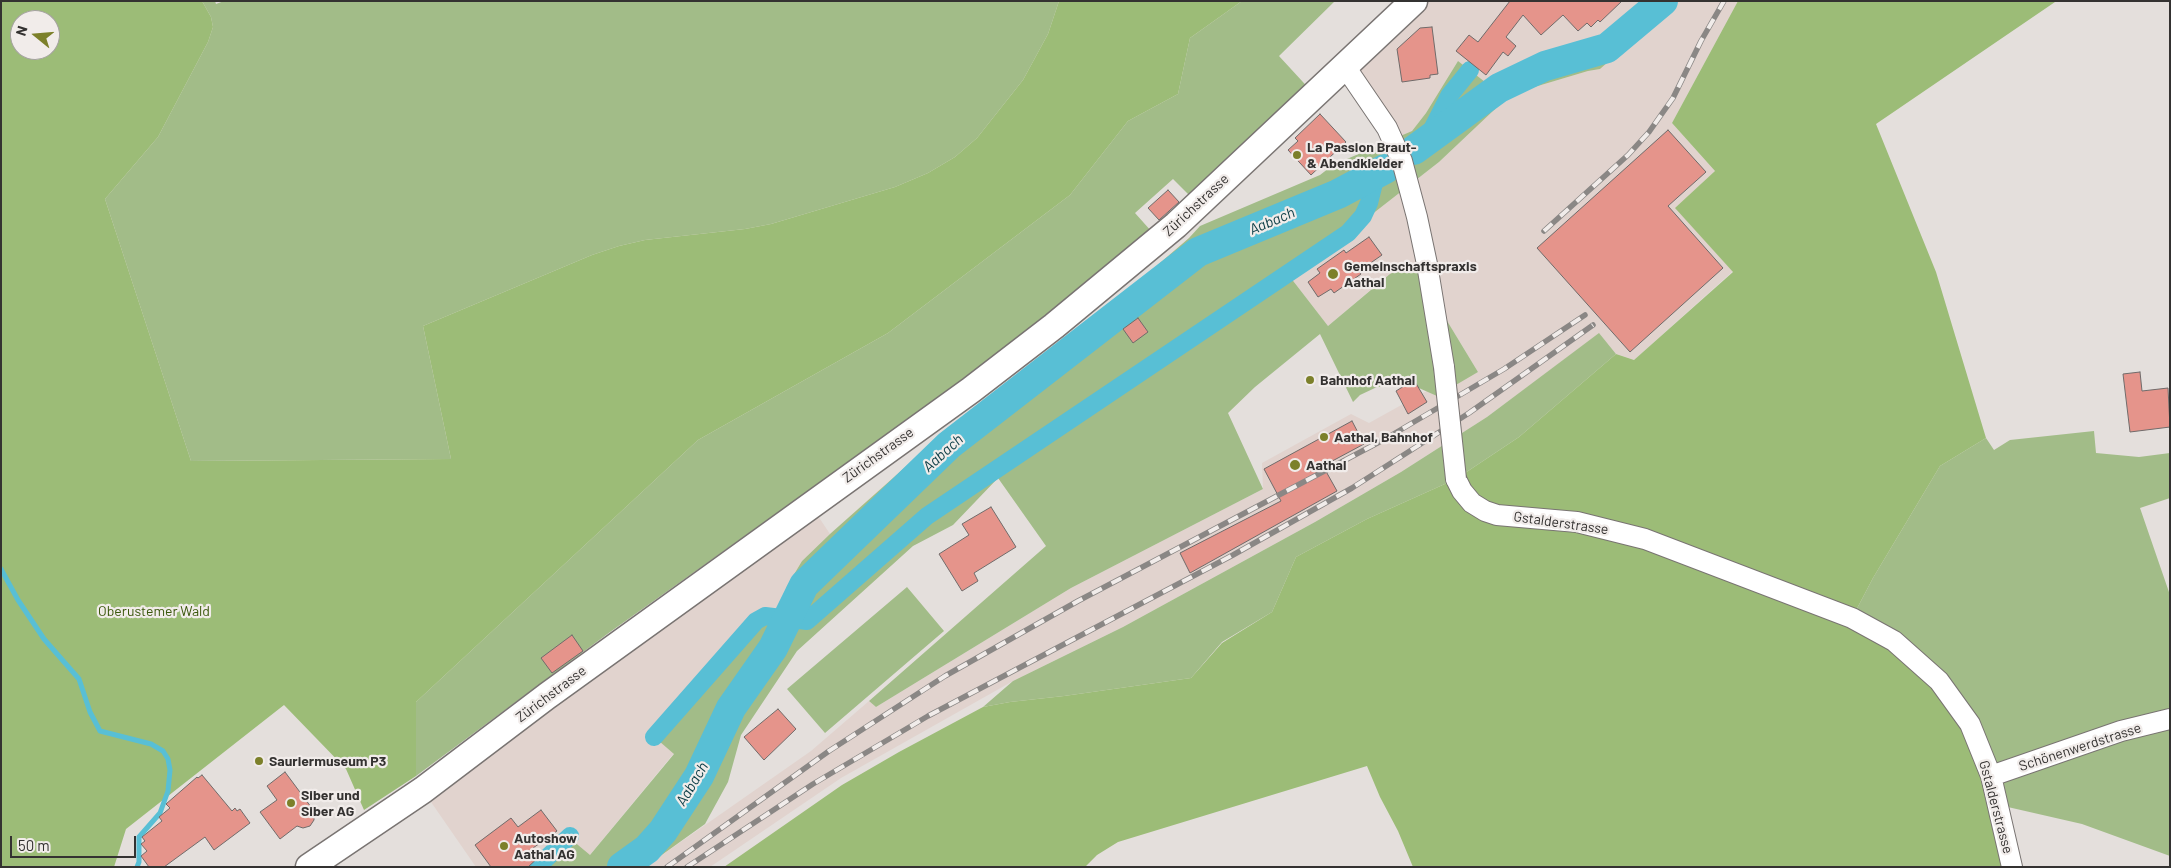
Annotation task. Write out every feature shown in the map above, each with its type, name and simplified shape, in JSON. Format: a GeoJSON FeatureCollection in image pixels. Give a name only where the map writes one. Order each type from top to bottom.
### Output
{"type":"FeatureCollection","features":[{"type":"Feature","properties":{"kind":"main road","name":"Zürichstrasse"},"geometry":{"type":"LineString","coordinates":[[309,867],[423,790],[547,696],[970,390],[1062,320],[1168,232],[1414,1]]}},
{"type":"Feature","properties":{"kind":"street","name":"Gstalderstrasse"},"geometry":{"type":"LineString","coordinates":[[1344,65],[1387,128],[1402,161],[1417,217],[1435,301],[1456,478],[1462,491],[1472,503],[1485,511],[1497,515],[1577,522],[1645,539],[1852,618],[1885,637],[1911,656],[1939,681],[1970,724],[1991,776],[2012,867]]}},
{"type":"Feature","properties":{"kind":"street","name":"Schönenwerdstrasse"},"geometry":{"type":"LineString","coordinates":[[1991,776],[2120,731],[2170,719]]}},
{"type":"Feature","properties":{"kind":"shaded area"},"geometry":{"type":"Polygon","coordinates":[[[1414,1],[1645,1],[1603,38],[1513,66],[1484,83],[1458,61],[1426,113],[1412,131],[1393,140],[1344,65],[1414,1]]]}},
{"type":"Feature","properties":{"kind":"shaded area"},"geometry":{"type":"Polygon","coordinates":[[[1678,1],[1738,1],[1672,123],[1715,171],[1676,208],[1733,271],[1634,360],[1616,354],[1599,334],[1487,417],[1401,472],[1315,522],[1123,627],[1013,681],[841,778],[710,867],[645,867],[811,751],[869,701],[876,707],[1071,588],[1263,489],[1262,463],[1351,414],[1369,423],[1432,388],[1478,372],[1435,301],[1400,269],[1380,282],[1328,326],[1287,273],[1348,233],[1439,162],[1511,94],[1600,69],[1678,1]]]}},
{"type":"Feature","properties":{"kind":"shaded area"},"geometry":{"type":"Polygon","coordinates":[[[816,513],[830,534],[802,561],[787,586],[777,614],[763,614],[653,735],[674,753],[589,856],[566,835],[533,867],[476,867],[431,802],[608,663],[816,513]]]}},
{"type":"Feature","properties":{"kind":"green space","name":"Oberustemer Wald"},"geometry":{"type":"Polygon","coordinates":[[[1,1],[202,1],[211,17],[213,27],[208,42],[158,137],[105,199],[191,461],[451,459],[423,326],[592,255],[619,246],[645,240],[745,229],[771,224],[895,187],[928,173],[955,157],[977,138],[1023,80],[1048,34],[1059,1],[1242,1],[1190,38],[1178,94],[1128,121],[1070,195],[888,333],[698,440],[416,702],[416,776],[364,810],[346,769],[284,705],[126,829],[114,867],[1,867],[1,1]]]}},
{"type":"Feature","properties":{"kind":"green space"},"geometry":{"type":"Polygon","coordinates":[[[202,1],[215,1],[216,4],[224,1],[1059,1],[1048,34],[1023,80],[977,138],[955,157],[928,173],[895,187],[771,224],[745,229],[645,240],[619,246],[592,255],[423,326],[451,459],[191,461],[105,199],[158,137],[208,42],[213,27],[211,17],[202,1]]]}},
{"type":"Feature","properties":{"kind":"green space"},"geometry":{"type":"Polygon","coordinates":[[[1242,1],[1335,1],[1279,56],[1314,94],[1198,204],[1173,179],[1135,213],[1152,232],[968,377],[610,632],[416,776],[416,702],[698,440],[888,333],[1070,195],[1128,121],[1178,94],[1190,38],[1242,1]]]}},
{"type":"Feature","properties":{"kind":"green space"},"geometry":{"type":"Polygon","coordinates":[[[1645,1],[1678,1],[1600,69],[1511,94],[1439,162],[1348,233],[1287,273],[1328,326],[1390,274],[1400,269],[1427,264],[1435,301],[1478,372],[1437,396],[1412,385],[1377,387],[1360,395],[1353,402],[1320,334],[1255,387],[1228,413],[1263,489],[1071,588],[876,707],[869,701],[1046,546],[998,478],[953,525],[913,546],[797,651],[741,735],[728,782],[705,824],[645,867],[533,867],[566,835],[590,855],[674,754],[652,735],[751,621],[763,614],[777,614],[787,586],[802,561],[830,534],[938,438],[1146,275],[1200,226],[1320,175],[1333,165],[1412,131],[1426,113],[1458,61],[1485,82],[1513,66],[1603,38],[1645,1]]]}},
{"type":"Feature","properties":{"kind":"green space"},"geometry":{"type":"Polygon","coordinates":[[[1738,1],[2069,1],[2055,2],[1876,124],[1936,272],[1986,438],[1940,466],[1873,578],[1852,618],[1955,702],[2012,867],[1413,867],[1367,766],[1118,842],[1097,855],[1085,867],[724,867],[842,785],[983,707],[1191,678],[1222,643],[1272,612],[1296,557],[1367,519],[1456,479],[1519,437],[1616,354],[1634,360],[1733,272],[1675,208],[1715,171],[1672,123],[1738,1]]]}},
{"type":"Feature","properties":{"kind":"green space"},"geometry":{"type":"Polygon","coordinates":[[[1599,333],[1616,354],[1519,437],[1456,479],[1367,519],[1296,557],[1272,612],[1222,642],[1191,678],[983,707],[1013,681],[1123,627],[1315,522],[1401,472],[1487,417],[1599,333]]]}},
{"type":"Feature","properties":{"kind":"green space"},"geometry":{"type":"Polygon","coordinates":[[[2094,431],[2096,453],[2139,457],[2170,453],[2170,498],[2140,508],[2170,595],[2170,856],[2082,824],[1999,805],[1852,618],[1873,578],[1940,466],[1986,438],[1994,450],[2010,440],[2094,431]]]}},
{"type":"Feature","properties":{"kind":"green space"},"geometry":{"type":"Polygon","coordinates":[[[907,587],[944,631],[825,733],[787,689],[907,587]]]}},
{"type":"Feature","properties":{"kind":"building"},"geometry":{"type":"Polygon","coordinates":[[[1510,1],[1622,1],[1600,22],[1598,20],[1591,27],[1587,23],[1578,31],[1563,15],[1541,35],[1523,15],[1506,37],[1516,46],[1508,56],[1503,52],[1486,75],[1456,51],[1469,35],[1478,42],[1510,1]]]}},
{"type":"Feature","properties":{"kind":"building"},"geometry":{"type":"Polygon","coordinates":[[[1432,27],[1438,74],[1430,75],[1430,78],[1402,82],[1397,49],[1420,28],[1432,27]]]}},
{"type":"Feature","properties":{"kind":"building"},"geometry":{"type":"Polygon","coordinates":[[[1320,114],[1346,142],[1311,175],[1288,150],[1298,141],[1295,138],[1320,114]]]}},
{"type":"Feature","properties":{"kind":"building"},"geometry":{"type":"Polygon","coordinates":[[[1668,130],[1706,172],[1668,206],[1723,268],[1630,352],[1537,248],[1668,130]]]}},
{"type":"Feature","properties":{"kind":"building"},"geometry":{"type":"Polygon","coordinates":[[[1168,190],[1179,202],[1159,220],[1148,208],[1168,190]]]}},
{"type":"Feature","properties":{"kind":"building"},"geometry":{"type":"Polygon","coordinates":[[[1369,237],[1382,255],[1359,271],[1361,274],[1334,293],[1331,289],[1318,297],[1308,282],[1320,273],[1317,269],[1344,250],[1346,253],[1369,237]]]}},
{"type":"Feature","properties":{"kind":"building"},"geometry":{"type":"Polygon","coordinates":[[[1138,318],[1148,332],[1133,343],[1123,329],[1138,318]]]}},
{"type":"Feature","properties":{"kind":"building"},"geometry":{"type":"Polygon","coordinates":[[[2140,372],[2142,391],[2168,388],[2170,427],[2130,432],[2123,374],[2140,372]]]}},
{"type":"Feature","properties":{"kind":"building"},"geometry":{"type":"Polygon","coordinates":[[[1414,380],[1427,402],[1408,414],[1396,391],[1414,380]]]}},
{"type":"Feature","properties":{"kind":"building"},"geometry":{"type":"Polygon","coordinates":[[[1352,421],[1364,444],[1323,466],[1337,491],[1190,573],[1180,553],[1281,501],[1264,469],[1352,421]]]}},
{"type":"Feature","properties":{"kind":"building"},"geometry":{"type":"Polygon","coordinates":[[[991,507],[1016,547],[974,573],[978,581],[962,591],[939,554],[969,535],[962,524],[991,507]]]}},
{"type":"Feature","properties":{"kind":"building"},"geometry":{"type":"Polygon","coordinates":[[[572,635],[583,651],[552,673],[541,658],[572,635]]]}},
{"type":"Feature","properties":{"kind":"building"},"geometry":{"type":"Polygon","coordinates":[[[778,709],[796,729],[764,760],[744,737],[778,709]]]}},
{"type":"Feature","properties":{"kind":"building","name":"Siber und Siber AG"},"geometry":{"type":"Polygon","coordinates":[[[285,772],[314,811],[314,820],[310,826],[303,828],[297,826],[280,839],[260,812],[277,800],[267,786],[285,772]]]}},
{"type":"Feature","properties":{"kind":"building"},"geometry":{"type":"Polygon","coordinates":[[[202,775],[232,811],[235,808],[237,811],[240,809],[250,823],[214,850],[205,837],[164,867],[149,867],[141,856],[147,851],[141,844],[145,841],[142,837],[162,821],[159,817],[170,808],[166,804],[197,777],[202,775]]]}},
{"type":"Feature","properties":{"kind":"building"},"geometry":{"type":"Polygon","coordinates":[[[541,810],[557,831],[533,848],[540,856],[528,867],[491,867],[475,845],[511,818],[518,827],[541,810]]]}},
{"type":"Feature","properties":{"kind":"waterway","name":"Aabach"},"geometry":{"type":"LineString","coordinates":[[1414,150],[1499,88],[1545,66],[1607,48],[1663,1]]}},
{"type":"Feature","properties":{"kind":"waterway"},"geometry":{"type":"LineString","coordinates":[[1425,143],[1449,96],[1470,70]]}},
{"type":"Feature","properties":{"kind":"waterway","name":"Aabach"},"geometry":{"type":"LineString","coordinates":[[622,867],[647,849],[663,831],[699,776],[731,708],[773,648],[804,585],[949,445],[1198,252],[1338,194],[1385,169]]}},
{"type":"Feature","properties":{"kind":"waterway"},"geometry":{"type":"LineString","coordinates":[[654,737],[756,621],[765,616],[807,621],[927,516],[1348,233],[1363,216],[1369,203],[1376,175]]}},
{"type":"Feature","properties":{"kind":"waterway"},"geometry":{"type":"LineString","coordinates":[[1,569],[18,600],[44,639],[79,679],[90,712],[100,731],[151,744],[163,751],[168,759],[170,770],[168,791],[160,813],[139,837],[139,862],[137,867]]}},
{"type":"Feature","properties":{"kind":"waterway"},"geometry":{"type":"LineString","coordinates":[[537,867],[570,836]]}},
{"type":"Feature","properties":{"kind":"railway"},"geometry":{"type":"LineString","coordinates":[[1544,231],[1628,155],[1649,132],[1673,98],[1701,41],[1724,1]]}},
{"type":"Feature","properties":{"kind":"railway"},"geometry":{"type":"LineString","coordinates":[[667,867],[829,751],[945,676],[1078,601],[1385,439],[1504,369],[1585,315]]}},
{"type":"Feature","properties":{"kind":"railway"},"geometry":{"type":"LineString","coordinates":[[687,867],[813,784],[928,716],[1233,555],[1352,488],[1469,413],[1593,325]]}},
{"type":"Feature","properties":{"kind":"place","name":"La Passion Braut- & Abendkleider"},"geometry":{"type":"Point","coordinates":[1297,155]}},
{"type":"Feature","properties":{"kind":"place","name":"Gemeinschaftspraxis Aathal"},"geometry":{"type":"Point","coordinates":[1333,274]}},
{"type":"Feature","properties":{"kind":"place","name":"Bahnhof Aathal"},"geometry":{"type":"Point","coordinates":[1310,380]}},
{"type":"Feature","properties":{"kind":"place","name":"Aathal, Bahnhof"},"geometry":{"type":"Point","coordinates":[1324,437]}},
{"type":"Feature","properties":{"kind":"place","name":"Aathal"},"geometry":{"type":"Point","coordinates":[1295,465]}},
{"type":"Feature","properties":{"kind":"place","name":"Sauriermuseum P3"},"geometry":{"type":"Point","coordinates":[259,761]}},
{"type":"Feature","properties":{"kind":"place","name":"Siber und Siber AG"},"geometry":{"type":"Point","coordinates":[291,803]}},
{"type":"Feature","properties":{"kind":"place","name":"Autoshow Aathal AG"},"geometry":{"type":"Point","coordinates":[504,846]}}]}
